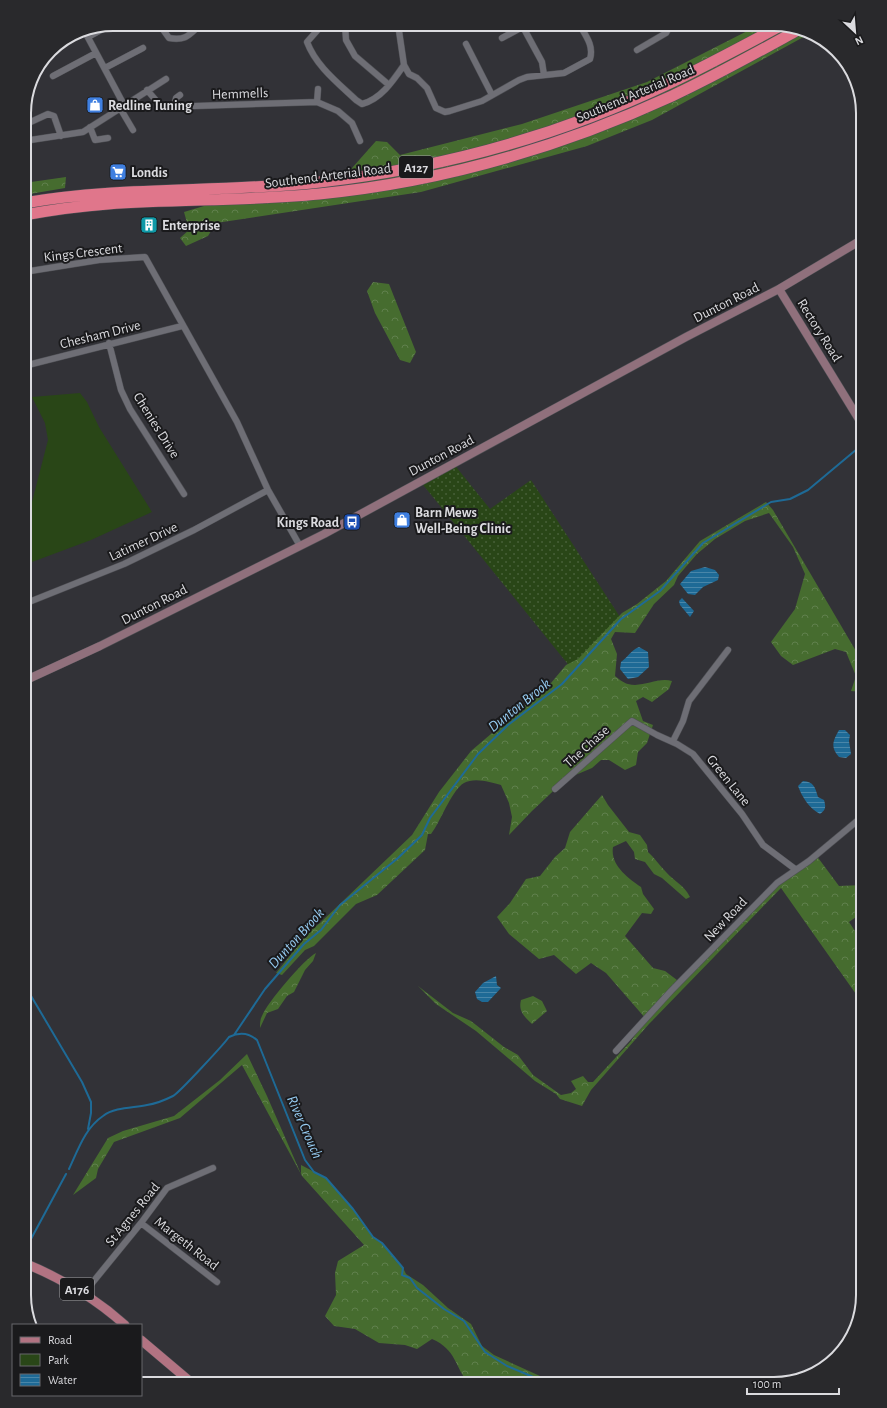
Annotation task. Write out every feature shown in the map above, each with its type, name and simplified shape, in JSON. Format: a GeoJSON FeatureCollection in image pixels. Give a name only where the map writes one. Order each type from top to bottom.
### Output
{"type":"FeatureCollection","features":[{"type":"Feature","properties":{"kind":"highway","name":"Southend Arterial Road"},"geometry":{"type":"LineString","coordinates":[[31,202],[56,197],[132,190],[260,186],[319,182],[370,175],[451,160],[524,140],[611,109],[669,84],[771,31]]}},
{"type":"Feature","properties":{"kind":"highway","name":"Southend Arterial Road"},"geometry":{"type":"LineString","coordinates":[[31,214],[106,204],[260,198],[319,194],[408,181],[452,171],[530,151],[616,120],[672,96],[792,33]]}},
{"type":"Feature","properties":{"kind":"main road","name":"A176"},"geometry":{"type":"LineString","coordinates":[[31,1266],[64,1281],[84,1293],[111,1312],[124,1324]]}},
{"type":"Feature","properties":{"kind":"main road"},"geometry":{"type":"LineString","coordinates":[[142,1341],[185,1377]]}},
{"type":"Feature","properties":{"kind":"street"},"geometry":{"type":"LineString","coordinates":[[164,31],[169,38],[179,40],[186,38],[194,31]]}},
{"type":"Feature","properties":{"kind":"street"},"geometry":{"type":"LineString","coordinates":[[317,31],[307,42],[317,61],[356,100],[362,104],[370,102],[390,85],[404,65]]}},
{"type":"Feature","properties":{"kind":"street"},"geometry":{"type":"LineString","coordinates":[[345,31],[346,40],[355,56],[390,85]]}},
{"type":"Feature","properties":{"kind":"street"},"geometry":{"type":"LineString","coordinates":[[399,31],[404,65],[409,74],[417,78],[428,88],[439,111],[445,112],[465,107],[492,95],[519,80],[544,75],[564,74],[590,59],[592,52],[591,45],[584,31]]}},
{"type":"Feature","properties":{"kind":"street"},"geometry":{"type":"LineString","coordinates":[[502,38],[516,31]]}},
{"type":"Feature","properties":{"kind":"street"},"geometry":{"type":"LineString","coordinates":[[528,31],[542,62],[544,75]]}},
{"type":"Feature","properties":{"kind":"street"},"geometry":{"type":"LineString","coordinates":[[637,50],[667,31]]}},
{"type":"Feature","properties":{"kind":"street"},"geometry":{"type":"LineString","coordinates":[[94,34],[88,37],[105,68],[133,130]]}},
{"type":"Feature","properties":{"kind":"street"},"geometry":{"type":"LineString","coordinates":[[466,44],[492,95]]}},
{"type":"Feature","properties":{"kind":"street"},"geometry":{"type":"LineString","coordinates":[[105,68],[143,48]]}},
{"type":"Feature","properties":{"kind":"street"},"geometry":{"type":"LineString","coordinates":[[53,76],[96,53]]}},
{"type":"Feature","properties":{"kind":"street"},"geometry":{"type":"LineString","coordinates":[[31,140],[83,132],[166,79]]}},
{"type":"Feature","properties":{"kind":"street"},"geometry":{"type":"LineString","coordinates":[[317,102],[318,89]]}},
{"type":"Feature","properties":{"kind":"street","name":"Hemmells"},"geometry":{"type":"LineString","coordinates":[[147,90],[160,105],[165,107],[317,102],[338,111],[352,123],[360,142]]}},
{"type":"Feature","properties":{"kind":"street"},"geometry":{"type":"LineString","coordinates":[[174,107],[176,98],[180,95]]}},
{"type":"Feature","properties":{"kind":"street"},"geometry":{"type":"LineString","coordinates":[[31,122],[48,114],[54,116],[61,136]]}},
{"type":"Feature","properties":{"kind":"street"},"geometry":{"type":"LineString","coordinates":[[90,127],[95,140],[108,138]]}},
{"type":"Feature","properties":{"kind":"street","name":"Dunton Road"},"geometry":{"type":"LineString","coordinates":[[31,679],[300,546],[686,337],[779,289],[856,243]]}},
{"type":"Feature","properties":{"kind":"street","name":"Kings Crescent"},"geometry":{"type":"LineString","coordinates":[[31,271],[99,260],[145,257],[182,326]]}},
{"type":"Feature","properties":{"kind":"street","name":"Rectory Road"},"geometry":{"type":"LineString","coordinates":[[779,289],[856,415]]}},
{"type":"Feature","properties":{"kind":"street"},"geometry":{"type":"LineString","coordinates":[[182,326],[237,422],[268,490],[300,546]]}},
{"type":"Feature","properties":{"kind":"street","name":"Chesham Drive"},"geometry":{"type":"LineString","coordinates":[[31,364],[109,343],[182,326]]}},
{"type":"Feature","properties":{"kind":"street","name":"Chenies Drive"},"geometry":{"type":"LineString","coordinates":[[109,343],[122,390],[130,408],[184,494]]}},
{"type":"Feature","properties":{"kind":"street","name":"Latimer Drive"},"geometry":{"type":"LineString","coordinates":[[31,601],[124,564],[194,530],[268,490]]}},
{"type":"Feature","properties":{"kind":"street"},"geometry":{"type":"LineString","coordinates":[[673,742],[683,721],[689,701],[728,650]]}},
{"type":"Feature","properties":{"kind":"street","name":"Green Lane"},"geometry":{"type":"LineString","coordinates":[[632,721],[693,754],[742,814],[763,845],[795,869]]}},
{"type":"Feature","properties":{"kind":"street","name":"The Chase"},"geometry":{"type":"LineString","coordinates":[[555,789],[632,721]]}},
{"type":"Feature","properties":{"kind":"street","name":"New Road"},"geometry":{"type":"LineString","coordinates":[[616,1051],[671,991],[777,883],[795,869],[809,861],[856,822]]}},
{"type":"Feature","properties":{"kind":"street","name":"St Agnes Road"},"geometry":{"type":"LineString","coordinates":[[84,1293],[141,1223],[167,1188],[213,1168]]}},
{"type":"Feature","properties":{"kind":"street","name":"Margeth Road"},"geometry":{"type":"LineString","coordinates":[[141,1223],[217,1282]]}},
{"type":"Feature","properties":{"kind":"green space"},"geometry":{"type":"Polygon","coordinates":[[[747,31],[779,31],[804,37],[652,120],[587,146],[421,192],[216,223],[208,236],[186,246],[180,238],[189,230],[184,212],[204,206],[339,195],[352,168],[376,141],[387,142],[400,155],[522,124],[647,82],[747,31]]]}},
{"type":"Feature","properties":{"kind":"green space"},"geometry":{"type":"Polygon","coordinates":[[[66,177],[65,188],[31,194],[31,182],[66,177]]]}},
{"type":"Feature","properties":{"kind":"green space"},"geometry":{"type":"Polygon","coordinates":[[[373,282],[389,284],[416,352],[410,363],[400,360],[375,313],[367,291],[373,282]]]}},
{"type":"Feature","properties":{"kind":"green space"},"geometry":{"type":"Polygon","coordinates":[[[80,393],[87,402],[99,427],[152,512],[91,540],[31,562],[31,506],[48,440],[45,423],[32,397],[80,393]]]}},
{"type":"Feature","properties":{"kind":"green space"},"geometry":{"type":"Polygon","coordinates":[[[453,463],[490,509],[531,480],[620,617],[571,668],[420,481],[453,463]]]}},
{"type":"Feature","properties":{"kind":"green space"},"geometry":{"type":"Polygon","coordinates":[[[766,502],[773,510],[856,651],[856,676],[846,652],[835,649],[793,665],[781,656],[771,642],[795,609],[805,574],[793,547],[769,513],[745,521],[715,539],[697,554],[678,576],[674,585],[654,604],[635,633],[615,632],[611,639],[617,654],[615,676],[626,683],[634,685],[661,680],[672,681],[669,689],[652,702],[643,697],[636,701],[643,721],[653,725],[647,743],[638,752],[636,765],[625,770],[609,760],[601,760],[592,768],[566,779],[509,835],[512,817],[509,803],[501,785],[488,781],[477,780],[464,783],[452,797],[431,834],[428,834],[425,850],[377,895],[356,904],[314,946],[305,950],[282,975],[276,973],[309,932],[412,835],[439,792],[471,751],[551,683],[566,665],[578,659],[622,613],[637,604],[666,581],[700,541],[766,502]]]}},
{"type":"Feature","properties":{"kind":"green space"},"geometry":{"type":"Polygon","coordinates":[[[856,676],[856,691],[851,691],[856,676]]]}},
{"type":"Feature","properties":{"kind":"green space"},"geometry":{"type":"Polygon","coordinates":[[[602,795],[629,832],[640,835],[647,845],[648,852],[669,875],[685,889],[690,897],[686,899],[662,878],[654,874],[645,862],[635,859],[634,852],[626,841],[613,847],[614,860],[617,865],[626,875],[641,887],[643,894],[654,909],[651,914],[642,913],[625,936],[653,968],[665,971],[677,980],[677,985],[777,883],[816,855],[839,886],[856,885],[856,917],[849,922],[856,932],[856,994],[781,888],[649,1024],[591,1090],[582,1106],[560,1099],[556,1094],[535,1081],[476,1031],[436,1004],[418,986],[453,1013],[471,1021],[504,1047],[518,1055],[533,1075],[561,1095],[571,1093],[576,1089],[571,1081],[583,1076],[588,1082],[593,1082],[631,1041],[646,1019],[606,973],[591,963],[576,974],[554,955],[539,959],[509,934],[497,917],[510,903],[526,879],[540,876],[555,857],[565,848],[570,832],[602,795]]]}},
{"type":"Feature","properties":{"kind":"green space"},"geometry":{"type":"Polygon","coordinates":[[[316,953],[313,961],[305,970],[294,992],[287,996],[278,1009],[267,1013],[260,1028],[261,1017],[278,992],[295,972],[316,953]]]}},
{"type":"Feature","properties":{"kind":"green space"},"geometry":{"type":"Polygon","coordinates":[[[533,996],[542,1001],[547,1011],[532,1024],[521,1011],[520,1004],[521,1000],[533,996]]]}},
{"type":"Feature","properties":{"kind":"green space"},"geometry":{"type":"Polygon","coordinates":[[[247,1054],[301,1174],[301,1165],[326,1178],[353,1209],[373,1237],[382,1243],[403,1268],[406,1274],[423,1285],[448,1308],[471,1324],[482,1346],[494,1355],[540,1376],[546,1377],[464,1377],[451,1353],[440,1343],[432,1339],[417,1349],[405,1345],[379,1343],[355,1329],[334,1326],[325,1316],[336,1295],[335,1273],[338,1261],[364,1245],[302,1176],[242,1065],[180,1118],[114,1142],[98,1169],[96,1178],[73,1195],[108,1138],[123,1131],[174,1116],[220,1080],[247,1054]]]}},
{"type":"Feature","properties":{"kind":"water"},"geometry":{"type":"Polygon","coordinates":[[[705,567],[715,570],[719,575],[718,580],[703,587],[695,595],[688,594],[680,584],[691,571],[705,567]]]}},
{"type":"Feature","properties":{"kind":"water"},"geometry":{"type":"Polygon","coordinates":[[[682,598],[694,611],[690,617],[680,605],[679,601],[682,598]]]}},
{"type":"Feature","properties":{"kind":"water"},"geometry":{"type":"Polygon","coordinates":[[[639,647],[648,652],[649,667],[638,677],[628,679],[620,669],[621,662],[639,647]]]}},
{"type":"Feature","properties":{"kind":"water"},"geometry":{"type":"Polygon","coordinates":[[[839,730],[845,730],[850,735],[849,741],[851,754],[846,758],[839,757],[833,747],[839,730]]]}},
{"type":"Feature","properties":{"kind":"water"},"geometry":{"type":"Polygon","coordinates":[[[803,781],[812,784],[818,797],[824,800],[825,808],[820,814],[806,802],[798,786],[803,781]]]}},
{"type":"Feature","properties":{"kind":"water"},"geometry":{"type":"Polygon","coordinates":[[[496,976],[497,985],[501,988],[488,1002],[482,1002],[477,999],[475,992],[483,983],[496,976]]]}},
{"type":"Feature","properties":{"kind":"waterway","name":"Dunton Brook"},"geometry":{"type":"LineString","coordinates":[[234,1035],[265,989],[304,944],[321,930],[340,905],[398,858],[422,835],[430,818],[478,754],[508,725],[562,684],[621,619],[660,591],[703,543],[771,502],[790,499],[808,490],[856,450]]}},
{"type":"Feature","properties":{"kind":"waterway"},"geometry":{"type":"LineString","coordinates":[[31,996],[82,1082],[91,1102],[91,1113],[88,1129]]}},
{"type":"Feature","properties":{"kind":"waterway","name":"River Crouch"},"geometry":{"type":"LineString","coordinates":[[69,1169],[87,1133],[103,1116],[124,1108],[153,1104],[173,1096],[211,1058],[229,1037],[240,1034],[251,1036],[257,1040],[305,1160],[314,1172],[326,1178],[353,1209],[373,1237],[382,1243],[403,1268],[402,1275],[410,1278],[417,1288],[444,1309],[464,1321],[485,1352],[507,1366],[533,1377]]}},
{"type":"Feature","properties":{"kind":"waterway","name":"River Crouch"},"geometry":{"type":"LineString","coordinates":[[31,1239],[66,1174]]}},
{"type":"Feature","properties":{"kind":"place","name":"Redline Tuning"},"geometry":{"type":"Point","coordinates":[95,105]}},
{"type":"Feature","properties":{"kind":"place","name":"Londis"},"geometry":{"type":"Point","coordinates":[118,172]}},
{"type":"Feature","properties":{"kind":"place","name":"Enterprise"},"geometry":{"type":"Point","coordinates":[149,225]}},
{"type":"Feature","properties":{"kind":"place","name":"Barn Mews Well-Being Clinic"},"geometry":{"type":"Point","coordinates":[402,520]}},
{"type":"Feature","properties":{"kind":"place","name":"Kings Road"},"geometry":{"type":"Point","coordinates":[352,522]}}]}
